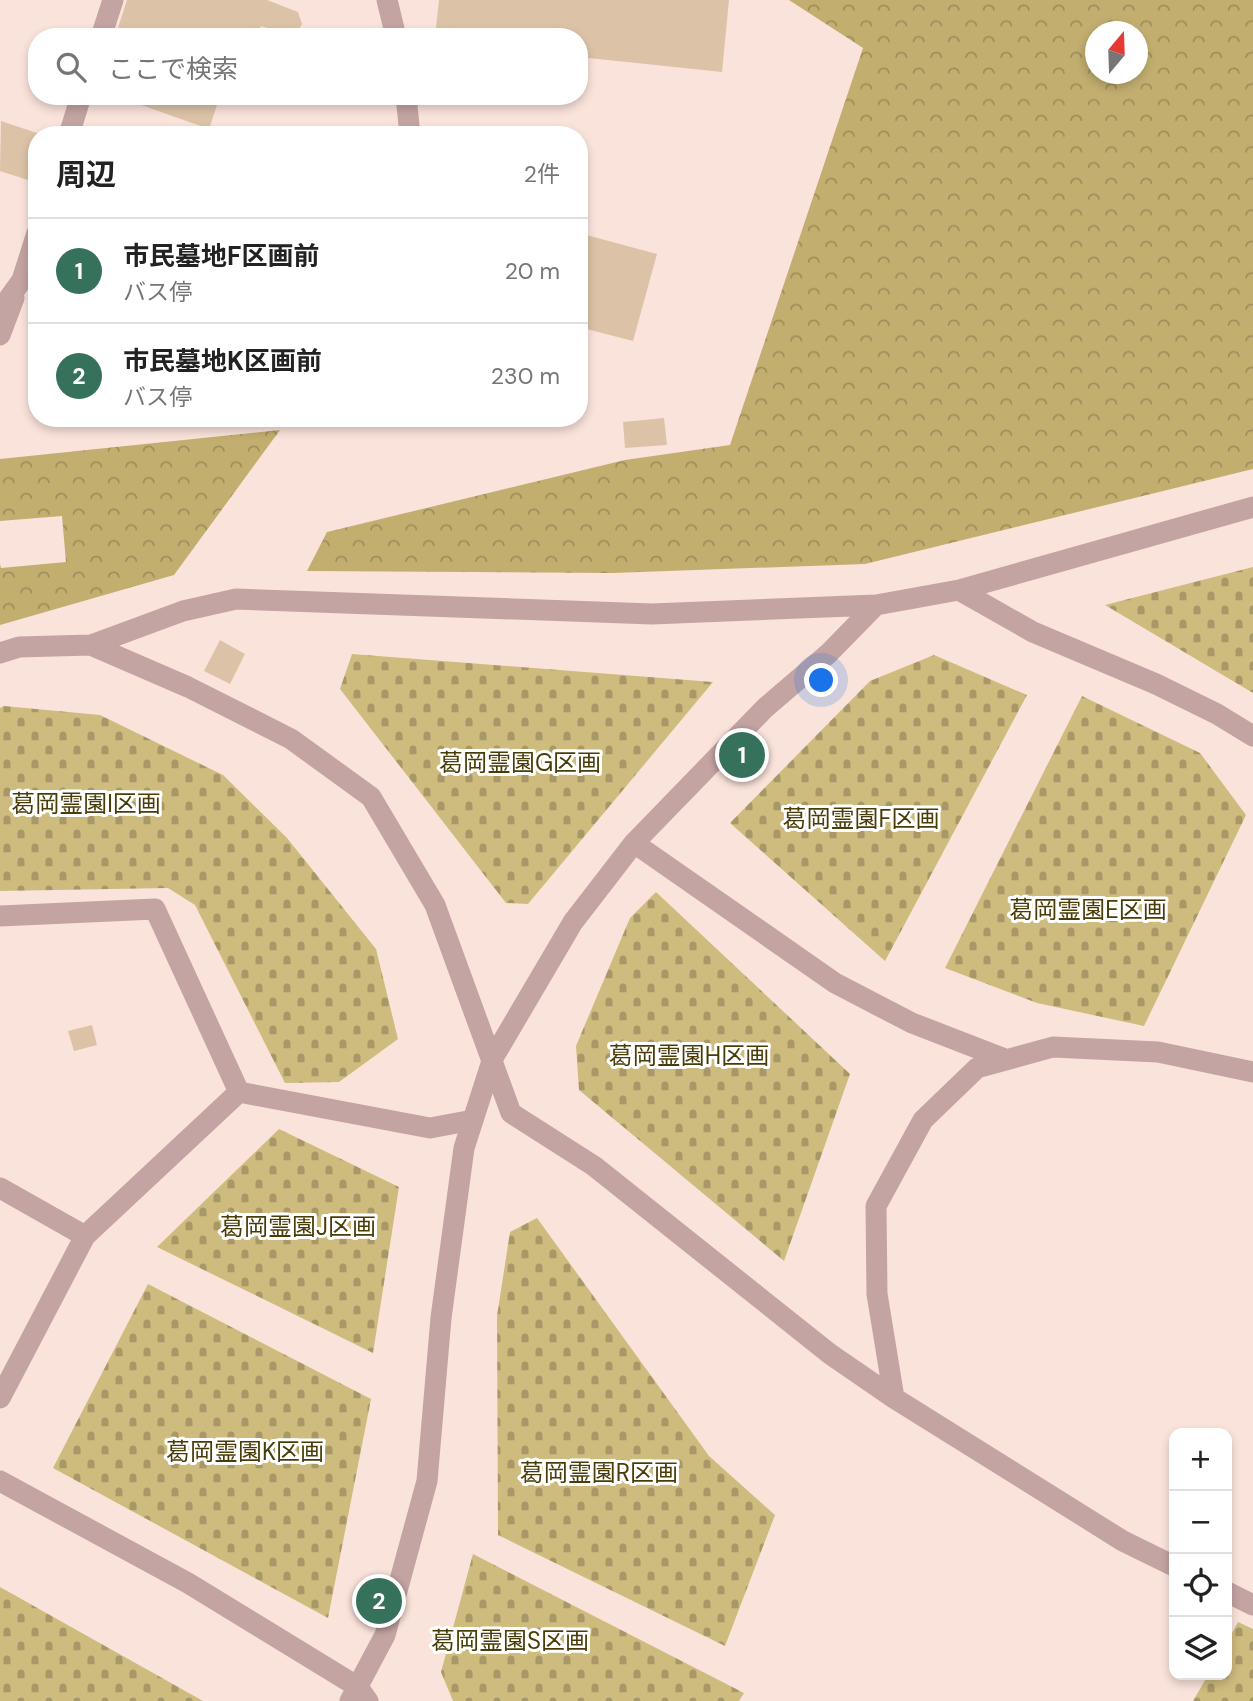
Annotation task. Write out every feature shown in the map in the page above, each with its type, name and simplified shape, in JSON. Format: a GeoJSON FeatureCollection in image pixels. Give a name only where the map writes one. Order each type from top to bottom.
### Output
{"type":"FeatureCollection","features":[{"type":"Feature","properties":{"kind":"street"},"geometry":{"type":"LineString","coordinates":[[104,28],[113,0]]}},
{"type":"Feature","properties":{"kind":"street"},"geometry":{"type":"LineString","coordinates":[[387,0],[394,28]]}},
{"type":"Feature","properties":{"kind":"street"},"geometry":{"type":"LineString","coordinates":[[72,126],[78,105]]}},
{"type":"Feature","properties":{"kind":"street"},"geometry":{"type":"LineString","coordinates":[[407,105],[409,126]]}},
{"type":"Feature","properties":{"kind":"street"},"geometry":{"type":"LineString","coordinates":[[0,335],[28,261]]}},
{"type":"Feature","properties":{"kind":"street"},"geometry":{"type":"LineString","coordinates":[[0,311],[22,280]]}},
{"type":"Feature","properties":{"kind":"street"},"geometry":{"type":"LineString","coordinates":[[0,653],[19,647],[91,645],[183,611],[236,599],[652,614],[876,605],[959,590],[1253,507]]}},
{"type":"Feature","properties":{"kind":"street"},"geometry":{"type":"LineString","coordinates":[[959,590],[1033,632],[1156,684],[1217,714],[1253,736]]}},
{"type":"Feature","properties":{"kind":"street"},"geometry":{"type":"LineString","coordinates":[[0,1481],[188,1583],[359,1696],[385,1635],[427,1481],[441,1318],[464,1148],[493,1058],[573,922],[634,843],[765,708],[828,654],[876,605]]}},
{"type":"Feature","properties":{"kind":"street"},"geometry":{"type":"LineString","coordinates":[[91,645],[188,687],[291,739],[371,797],[435,905],[511,1113],[594,1166],[830,1354],[894,1398],[1123,1541],[1169,1564]]}},
{"type":"Feature","properties":{"kind":"street"},"geometry":{"type":"LineString","coordinates":[[634,843],[835,983],[912,1023],[1005,1059]]}},
{"type":"Feature","properties":{"kind":"street"},"geometry":{"type":"LineString","coordinates":[[0,916],[155,909],[239,1092]]}},
{"type":"Feature","properties":{"kind":"street"},"geometry":{"type":"LineString","coordinates":[[894,1398],[877,1294],[876,1206],[923,1120],[977,1068],[1053,1047],[1158,1052],[1253,1072]]}},
{"type":"Feature","properties":{"kind":"street"},"geometry":{"type":"LineString","coordinates":[[239,1092],[430,1128],[473,1119]]}},
{"type":"Feature","properties":{"kind":"street"},"geometry":{"type":"LineString","coordinates":[[0,1398],[85,1236],[239,1092]]}},
{"type":"Feature","properties":{"kind":"street"},"geometry":{"type":"LineString","coordinates":[[0,1188],[85,1236]]}},
{"type":"Feature","properties":{"kind":"street"},"geometry":{"type":"LineString","coordinates":[[1232,1594],[1253,1605]]}},
{"type":"Feature","properties":{"kind":"green space"},"geometry":{"type":"Polygon","coordinates":[[[789,0],[1253,0],[1253,469],[865,564],[613,573],[307,571],[327,532],[625,460],[730,445],[863,48],[789,0]]]}},
{"type":"Feature","properties":{"kind":"green space"},"geometry":{"type":"Polygon","coordinates":[[[280,430],[174,575],[0,625],[0,564],[1,568],[66,562],[62,516],[0,521],[0,459],[280,430]]]}},
{"type":"Feature","properties":{"kind":"green space"},"geometry":{"type":"Polygon","coordinates":[[[1253,567],[1253,693],[1105,605],[1253,567]]]}},
{"type":"Feature","properties":{"kind":"green space","name":"葛岡霊園G区画"},"geometry":{"type":"Polygon","coordinates":[[[352,654],[713,682],[528,904],[506,903],[340,689],[352,654]]]}},
{"type":"Feature","properties":{"kind":"green space","name":"葛岡霊園F区画"},"geometry":{"type":"Polygon","coordinates":[[[934,655],[1027,695],[885,961],[730,823],[870,681],[934,655]]]}},
{"type":"Feature","properties":{"kind":"green space","name":"葛岡霊園E区画"},"geometry":{"type":"Polygon","coordinates":[[[1082,696],[1200,753],[1246,815],[1144,1026],[1037,1003],[945,968],[1082,696]]]}},
{"type":"Feature","properties":{"kind":"green space","name":"葛岡霊園I区画"},"geometry":{"type":"Polygon","coordinates":[[[4,706],[100,715],[223,775],[287,838],[376,949],[398,1039],[339,1082],[285,1083],[195,905],[168,888],[0,891],[0,708],[4,706]]]}},
{"type":"Feature","properties":{"kind":"green space","name":"葛岡霊園H区画"},"geometry":{"type":"Polygon","coordinates":[[[656,892],[850,1074],[784,1261],[579,1090],[576,1046],[630,918],[656,892]]]}},
{"type":"Feature","properties":{"kind":"green space","name":"葛岡霊園J区画"},"geometry":{"type":"Polygon","coordinates":[[[279,1129],[399,1187],[373,1353],[157,1247],[279,1129]]]}},
{"type":"Feature","properties":{"kind":"green space","name":"葛岡霊園R区画"},"geometry":{"type":"Polygon","coordinates":[[[537,1218],[709,1456],[775,1515],[725,1646],[498,1535],[497,1316],[510,1232],[537,1218]]]}},
{"type":"Feature","properties":{"kind":"green space","name":"葛岡霊園K区画"},"geometry":{"type":"Polygon","coordinates":[[[148,1284],[371,1399],[328,1618],[53,1468],[148,1284]]]}},
{"type":"Feature","properties":{"kind":"green space","name":"葛岡霊園S区画"},"geometry":{"type":"Polygon","coordinates":[[[473,1554],[744,1693],[739,1701],[453,1701],[441,1672],[473,1554]]]}},
{"type":"Feature","properties":{"kind":"green space"},"geometry":{"type":"Polygon","coordinates":[[[0,1587],[203,1701],[0,1701],[0,1587]]]}},
{"type":"Feature","properties":{"kind":"green space"},"geometry":{"type":"Polygon","coordinates":[[[1238,1622],[1253,1629],[1253,1701],[1193,1701],[1205,1680],[1232,1680],[1232,1633],[1238,1622]]]}},
{"type":"Feature","properties":{"kind":"building"},"geometry":{"type":"Polygon","coordinates":[[[127,0],[267,0],[298,12],[302,24],[300,28],[118,28],[127,0]]]}},
{"type":"Feature","properties":{"kind":"building"},"geometry":{"type":"Polygon","coordinates":[[[439,0],[729,0],[722,72],[588,58],[588,28],[436,28],[439,0]]]}},
{"type":"Feature","properties":{"kind":"building"},"geometry":{"type":"Polygon","coordinates":[[[141,105],[217,105],[210,126],[201,126],[141,105]]]}},
{"type":"Feature","properties":{"kind":"building"},"geometry":{"type":"Polygon","coordinates":[[[1,121],[28,130],[28,180],[0,171],[1,121]]]}},
{"type":"Feature","properties":{"kind":"building"},"geometry":{"type":"Polygon","coordinates":[[[588,235],[657,254],[633,341],[588,329],[588,235]]]}},
{"type":"Feature","properties":{"kind":"building"},"geometry":{"type":"Polygon","coordinates":[[[664,418],[667,445],[625,448],[623,422],[664,418]]]}},
{"type":"Feature","properties":{"kind":"building"},"geometry":{"type":"Polygon","coordinates":[[[220,640],[245,654],[230,684],[204,671],[220,640]]]}},
{"type":"Feature","properties":{"kind":"building"},"geometry":{"type":"Polygon","coordinates":[[[92,1025],[97,1045],[74,1051],[68,1031],[92,1025]]]}},
{"type":"Feature","properties":{"kind":"place","name":"市民墓地F区画前"},"geometry":{"type":"Point","coordinates":[742,755]}},
{"type":"Feature","properties":{"kind":"place","name":"市民墓地K区画前"},"geometry":{"type":"Point","coordinates":[379,1601]}}]}
